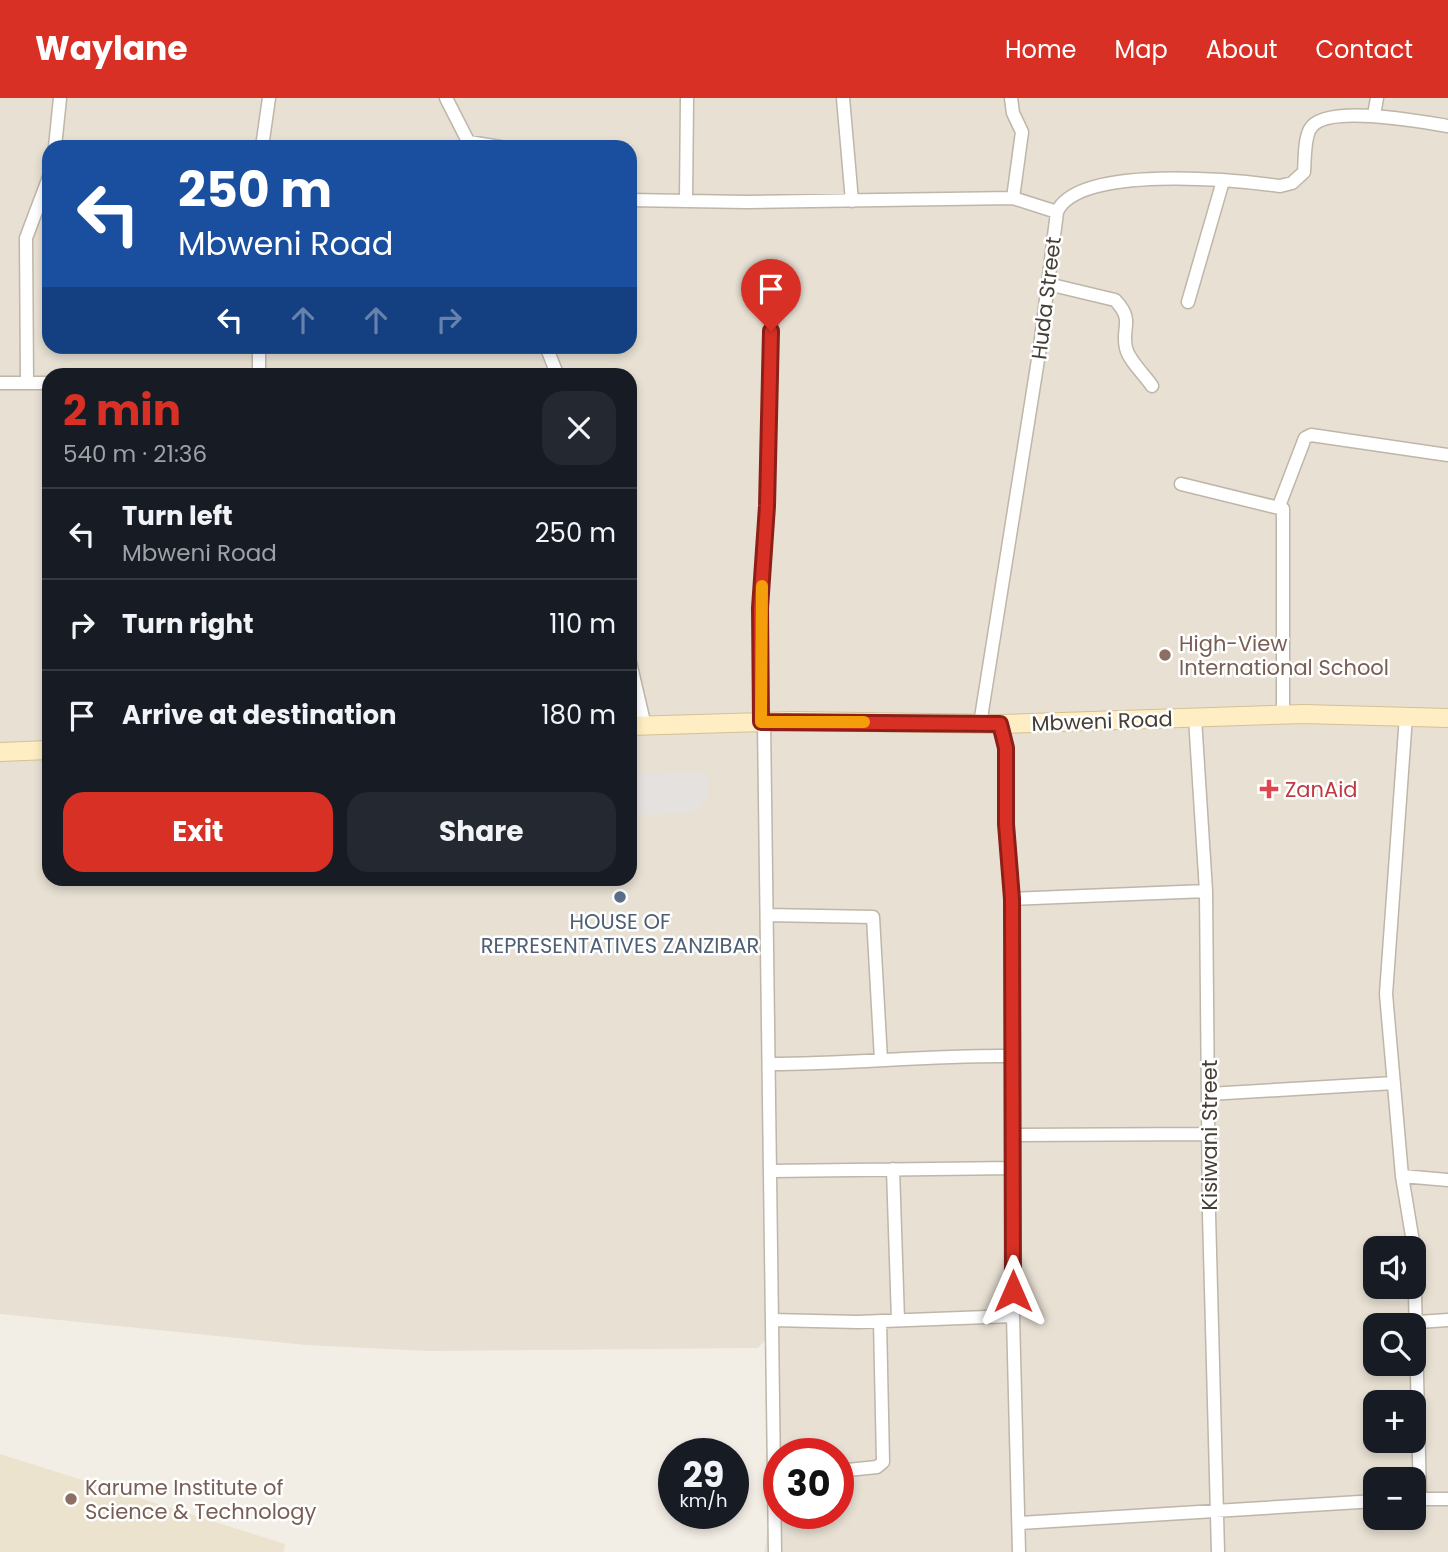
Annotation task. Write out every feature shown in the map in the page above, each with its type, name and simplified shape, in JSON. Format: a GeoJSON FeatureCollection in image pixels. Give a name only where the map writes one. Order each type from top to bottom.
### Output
{"type":"FeatureCollection","features":[{"type":"Feature","properties":{"kind":"street"},"geometry":{"type":"LineString","coordinates":[[56,140],[60,98]]}},
{"type":"Feature","properties":{"kind":"street"},"geometry":{"type":"LineString","coordinates":[[263,140],[269,98]]}},
{"type":"Feature","properties":{"kind":"street"},"geometry":{"type":"LineString","coordinates":[[447,98],[468,140]]}},
{"type":"Feature","properties":{"kind":"street"},"geometry":{"type":"LineString","coordinates":[[686,201],[687,98]]}},
{"type":"Feature","properties":{"kind":"street"},"geometry":{"type":"LineString","coordinates":[[843,98],[852,201]]}},
{"type":"Feature","properties":{"kind":"street"},"geometry":{"type":"LineString","coordinates":[[1011,98],[1013,113],[1022,132],[1013,198]]}},
{"type":"Feature","properties":{"kind":"street"},"geometry":{"type":"LineString","coordinates":[[1374,115],[1377,98]]}},
{"type":"Feature","properties":{"kind":"street"},"geometry":{"type":"LineString","coordinates":[[1057,212],[1061,203],[1075,192],[1169,177],[1280,186],[1292,183],[1304,172],[1308,131],[1315,122],[1324,118],[1374,115],[1448,126]]}},
{"type":"Feature","properties":{"kind":"street"},"geometry":{"type":"LineString","coordinates":[[1188,302],[1223,181]]}},
{"type":"Feature","properties":{"kind":"street"},"geometry":{"type":"LineString","coordinates":[[27,382],[26,239],[42,196]]}},
{"type":"Feature","properties":{"kind":"street","name":"Huda Street"},"geometry":{"type":"LineString","coordinates":[[637,200],[1013,198],[1057,212],[980,724]]}},
{"type":"Feature","properties":{"kind":"street"},"geometry":{"type":"LineString","coordinates":[[1048,284],[1115,300],[1123,308],[1128,323],[1128,352],[1152,386]]}},
{"type":"Feature","properties":{"kind":"street"},"geometry":{"type":"LineString","coordinates":[[774,316],[771,331],[767,506],[760,608],[775,1438]]}},
{"type":"Feature","properties":{"kind":"street"},"geometry":{"type":"LineString","coordinates":[[0,383],[42,383]]}},
{"type":"Feature","properties":{"kind":"street"},"geometry":{"type":"LineString","coordinates":[[1279,506],[1305,438],[1311,435],[1448,455]]}},
{"type":"Feature","properties":{"kind":"street"},"geometry":{"type":"LineString","coordinates":[[1181,484],[1279,506],[1284,513],[1283,714]]}},
{"type":"Feature","properties":{"kind":"street","name":"Mbweni Road"},"geometry":{"type":"LineString","coordinates":[[638,726],[762,722],[1000,724],[1283,714],[1448,718]]}},
{"type":"Feature","properties":{"kind":"street"},"geometry":{"type":"LineString","coordinates":[[1406,716],[1387,994],[1402,1176],[1412,1236]]}},
{"type":"Feature","properties":{"kind":"street","name":"Kisiwani Street"},"geometry":{"type":"LineString","coordinates":[[1195,718],[1206,891],[1208,1134],[1219,1552]]}},
{"type":"Feature","properties":{"kind":"street"},"geometry":{"type":"LineString","coordinates":[[1000,724],[1006,748],[1006,824],[1012,899],[1013,1316],[1019,1552]]}},
{"type":"Feature","properties":{"kind":"street"},"geometry":{"type":"LineString","coordinates":[[0,752],[42,750]]}},
{"type":"Feature","properties":{"kind":"street"},"geometry":{"type":"LineString","coordinates":[[1012,899],[1206,891]]}},
{"type":"Feature","properties":{"kind":"street"},"geometry":{"type":"LineString","coordinates":[[767,915],[873,917],[881,1060]]}},
{"type":"Feature","properties":{"kind":"street"},"geometry":{"type":"LineString","coordinates":[[770,1064],[940,1055],[1011,1056]]}},
{"type":"Feature","properties":{"kind":"street"},"geometry":{"type":"LineString","coordinates":[[1209,1094],[1394,1083]]}},
{"type":"Feature","properties":{"kind":"street"},"geometry":{"type":"LineString","coordinates":[[1014,1135],[1208,1134]]}},
{"type":"Feature","properties":{"kind":"street"},"geometry":{"type":"LineString","coordinates":[[771,1171],[1014,1168]]}},
{"type":"Feature","properties":{"kind":"street"},"geometry":{"type":"LineString","coordinates":[[893,1169],[898,1320]]}},
{"type":"Feature","properties":{"kind":"street"},"geometry":{"type":"LineString","coordinates":[[1402,1176],[1448,1180]]}},
{"type":"Feature","properties":{"kind":"street"},"geometry":{"type":"LineString","coordinates":[[772,1320],[880,1321],[1013,1316]]}},
{"type":"Feature","properties":{"kind":"street"},"geometry":{"type":"LineString","coordinates":[[1426,1321],[1448,1320]]}},
{"type":"Feature","properties":{"kind":"street"},"geometry":{"type":"LineString","coordinates":[[854,1469],[877,1467],[883,1462],[880,1321]]}},
{"type":"Feature","properties":{"kind":"street"},"geometry":{"type":"LineString","coordinates":[[1417,1467],[1418,1376]]}},
{"type":"Feature","properties":{"kind":"street"},"geometry":{"type":"LineString","coordinates":[[1426,1499],[1448,1499]]}},
{"type":"Feature","properties":{"kind":"street"},"geometry":{"type":"LineString","coordinates":[[1020,1523],[1363,1502]]}},
{"type":"Feature","properties":{"kind":"street"},"geometry":{"type":"LineString","coordinates":[[775,1529],[775,1552]]}},
{"type":"Feature","properties":{"kind":"shaded area"},"geometry":{"type":"Polygon","coordinates":[[[0,98],[1448,98],[1448,1552],[765,1552],[767,1529],[854,1529],[854,1438],[777,1438],[770,1335],[758,1348],[429,1351],[306,1345],[0,1314],[0,98]]]}},
{"type":"Feature","properties":{"kind":"shaded area"},"geometry":{"type":"Polygon","coordinates":[[[708,772],[708,797],[695,813],[637,815],[637,774],[708,772]]]}},
{"type":"Feature","properties":{"kind":"shaded area","name":"Karume Institute of Science & Technology"},"geometry":{"type":"Polygon","coordinates":[[[0,1454],[285,1544],[284,1552],[0,1552],[0,1454]]]}},
{"type":"Feature","properties":{"kind":"slow traffic"},"geometry":{"type":"LineString","coordinates":[[762,586],[759,698],[761,722],[864,722]]}},
{"type":"Feature","properties":{"kind":"place","name":"High-View International School"},"geometry":{"type":"Point","coordinates":[1165,655]}},
{"type":"Feature","properties":{"kind":"place","name":"ZanAid"},"geometry":{"type":"Point","coordinates":[1269,789]}},
{"type":"Feature","properties":{"kind":"place","name":"HOUSE OF REPRESENTATIVES ZANZIBAR"},"geometry":{"type":"Point","coordinates":[620,897]}},
{"type":"Feature","properties":{"kind":"place","name":"Karume Institute of Science & Technology"},"geometry":{"type":"Point","coordinates":[71,1499]}},
{"type":"Feature","properties":{"kind":"route"},"geometry":{"type":"LineString","coordinates":[[771,331],[767,506],[760,608],[761,722],[1000,724],[1006,748],[1006,824],[1012,899],[1013,1291]]}}]}
